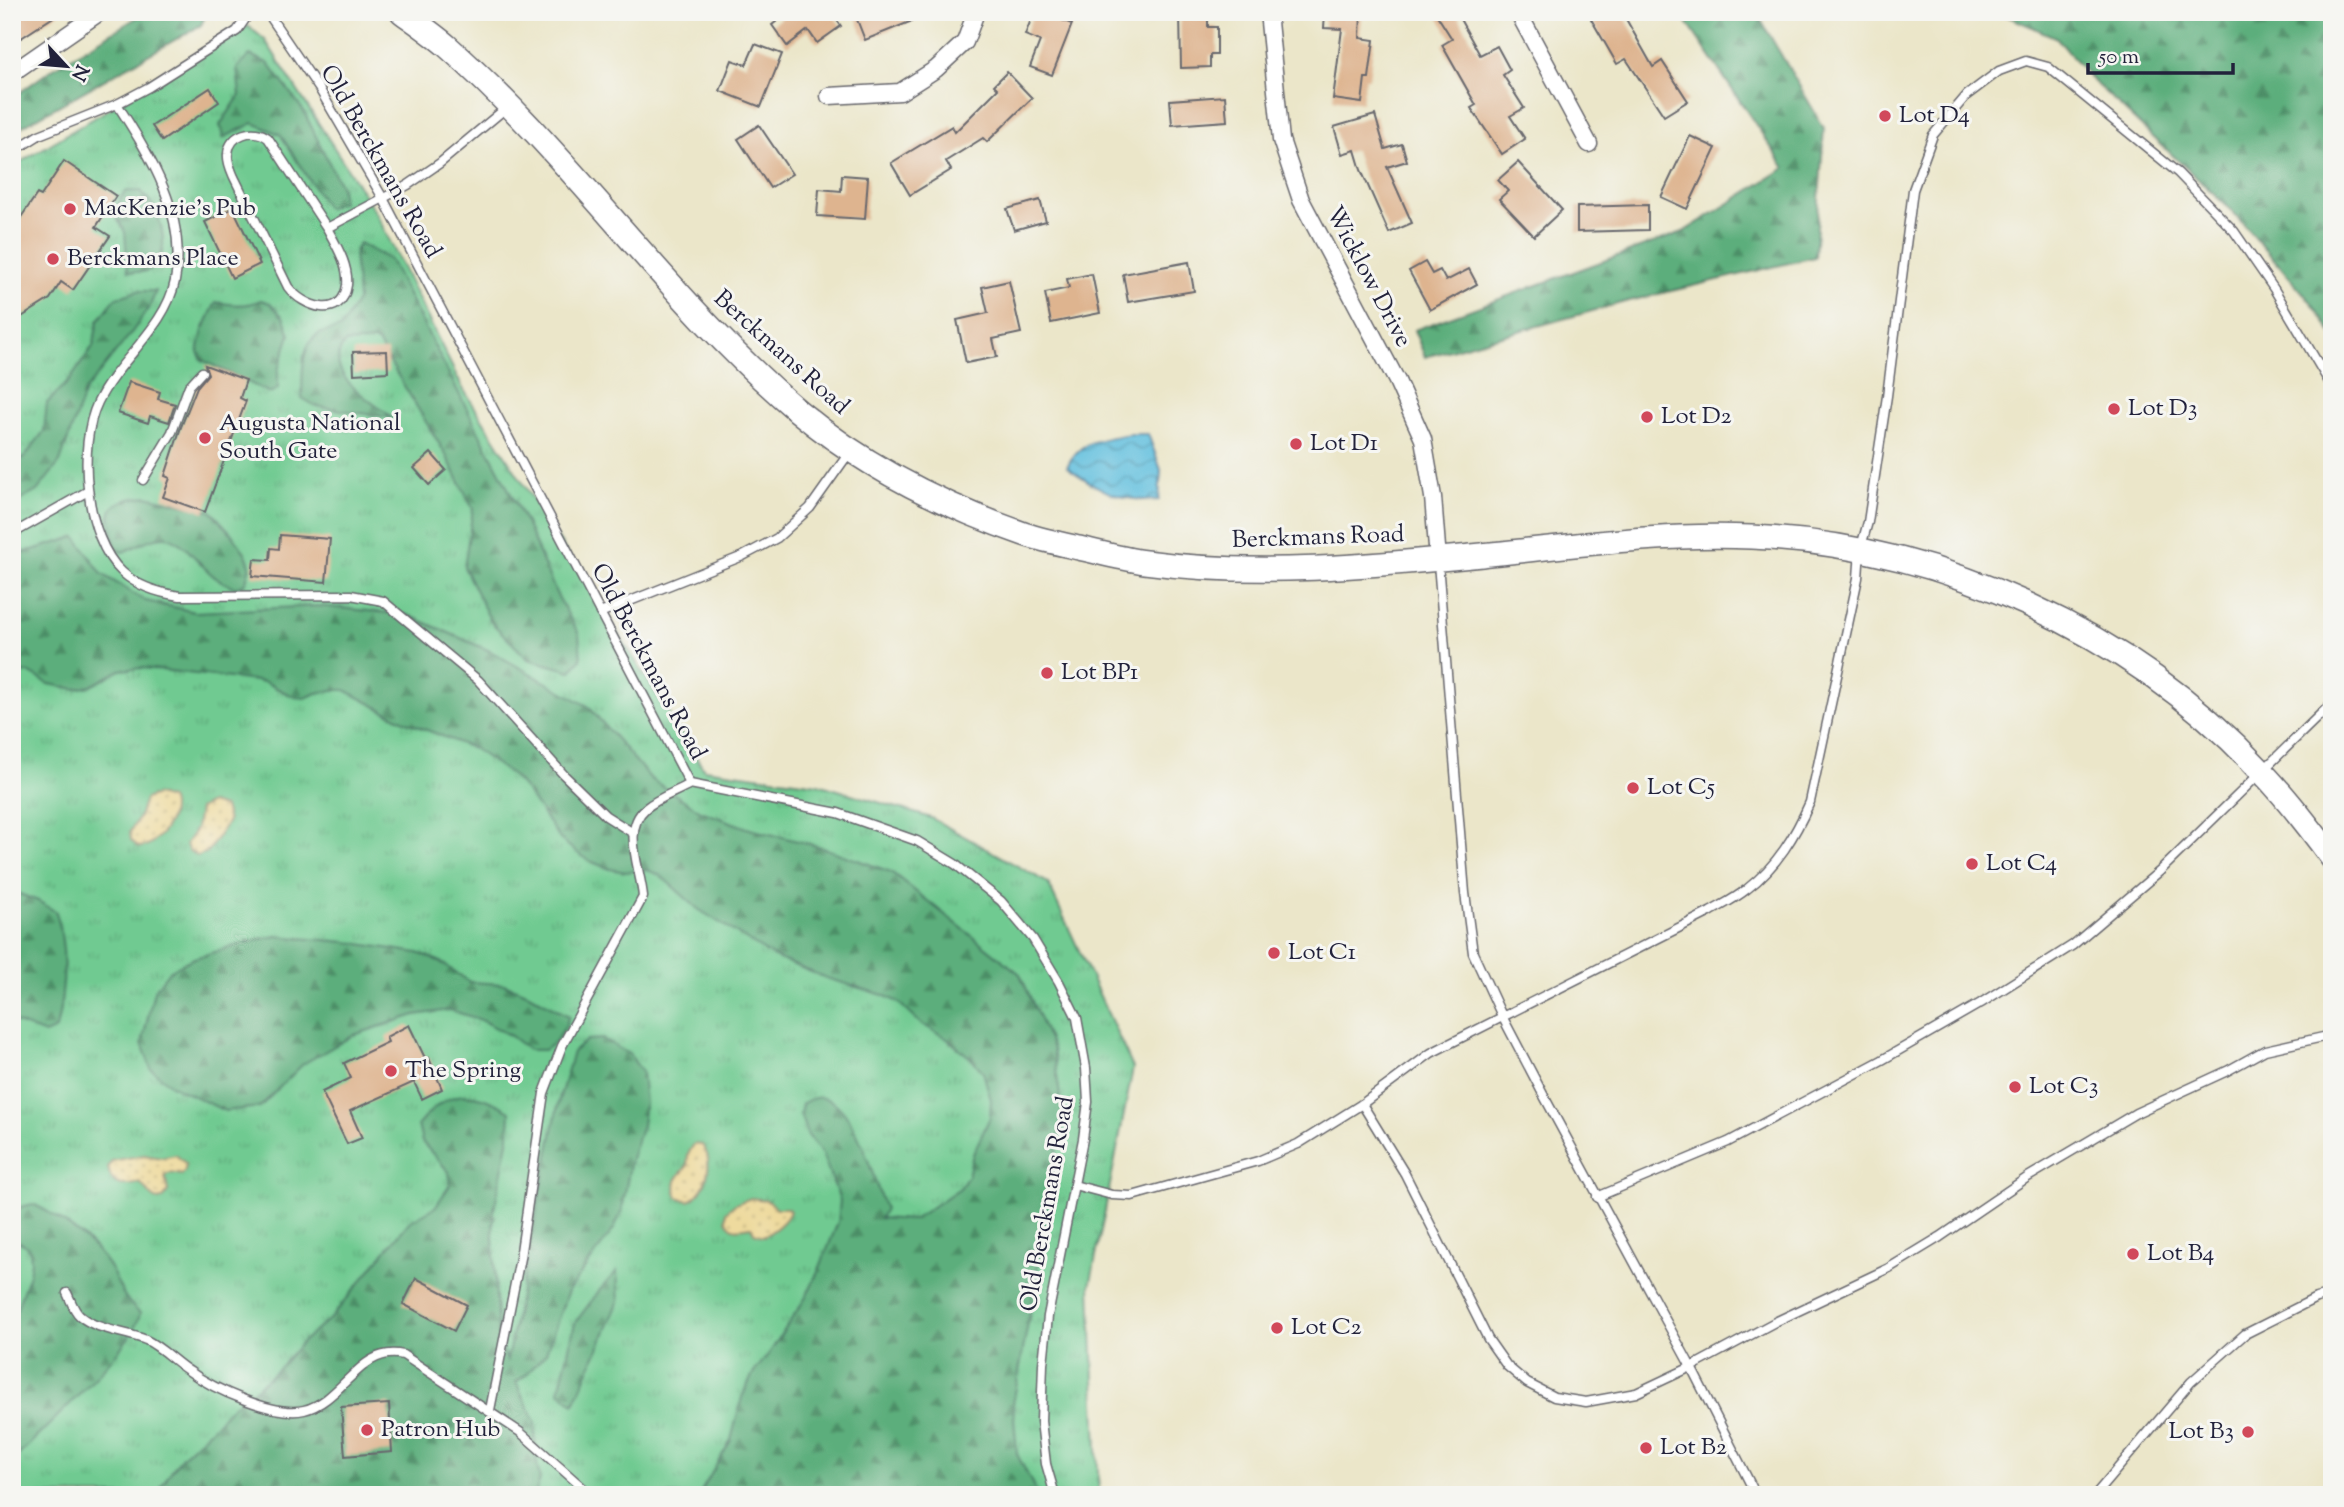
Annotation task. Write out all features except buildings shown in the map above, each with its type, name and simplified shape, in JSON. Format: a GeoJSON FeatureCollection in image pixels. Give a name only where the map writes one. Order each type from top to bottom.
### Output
{"type":"FeatureCollection","features":[{"type":"Feature","properties":{"kind":"main road","name":"Berckmans Road"},"geometry":{"type":"LineString","coordinates":[[402,12],[445,44],[508,106],[606,210],[712,330],[799,412],[851,450],[898,478],[970,513],[1031,537],[1141,562],[1185,566],[1283,570],[1438,560],[1623,541],[1710,536],[1790,539],[1860,550],[1922,565],[1987,587],[2053,616],[2081,631],[2171,690],[2202,715],[2261,771],[2332,858]]}},
{"type":"Feature","properties":{"kind":"street"},"geometry":{"type":"LineString","coordinates":[[12,73],[100,12]]}},
{"type":"Feature","properties":{"kind":"street"},"geometry":{"type":"LineString","coordinates":[[829,96],[900,92],[936,69],[965,42],[976,12]]}},
{"type":"Feature","properties":{"kind":"street","name":"Wicklow Drive"},"geometry":{"type":"LineString","coordinates":[[1268,12],[1281,139],[1301,200],[1397,381],[1423,439],[1433,497],[1438,560]]}},
{"type":"Feature","properties":{"kind":"street"},"geometry":{"type":"LineString","coordinates":[[1518,12],[1590,144]]}},
{"type":"Feature","properties":{"kind":"lane"},"geometry":{"type":"LineString","coordinates":[[12,152],[40,135],[117,104],[237,32],[250,12]]}},
{"type":"Feature","properties":{"kind":"lane","name":"Old Berckmans Road"},"geometry":{"type":"LineString","coordinates":[[267,12],[320,90],[384,200],[690,784],[838,813],[917,841],[955,864],[1001,901],[1032,939],[1059,982],[1077,1018],[1086,1068],[1088,1102],[1048,1315],[1043,1364],[1041,1421],[1045,1464],[1055,1495]]}},
{"type":"Feature","properties":{"kind":"lane"},"geometry":{"type":"LineString","coordinates":[[1074,1185],[1112,1195],[1132,1196],[1258,1161],[1298,1144],[1362,1104],[1431,1053],[1710,912],[1747,889],[1781,856],[1810,802],[1857,578],[1887,396],[1913,190],[1933,135],[1967,94],[1999,71],[2026,61],[2048,67],[2178,173],[2234,231],[2274,289],[2332,387]]}},
{"type":"Feature","properties":{"kind":"lane"},"geometry":{"type":"LineString","coordinates":[[117,104],[157,173],[172,210],[178,248],[175,282],[165,309],[131,352],[96,407],[88,456],[88,491],[96,532],[105,551],[122,573],[147,588],[180,596],[351,595],[383,601],[478,680],[564,775],[606,816],[633,833]]}},
{"type":"Feature","properties":{"kind":"lane"},"geometry":{"type":"LineString","coordinates":[[327,228],[384,200],[440,163],[508,106]]}},
{"type":"Feature","properties":{"kind":"lane"},"geometry":{"type":"LineString","coordinates":[[248,132],[262,133],[268,138],[327,228],[345,265],[347,287],[338,303],[330,306],[310,306],[294,296],[288,287],[234,177],[227,158],[233,141],[248,132]]}},
{"type":"Feature","properties":{"kind":"lane"},"geometry":{"type":"LineString","coordinates":[[143,480],[172,432],[190,386],[202,372]]}},
{"type":"Feature","properties":{"kind":"lane"},"geometry":{"type":"LineString","coordinates":[[600,613],[743,556],[777,538],[810,508],[851,450]]}},
{"type":"Feature","properties":{"kind":"lane"},"geometry":{"type":"LineString","coordinates":[[12,534],[88,491]]}},
{"type":"Feature","properties":{"kind":"lane"},"geometry":{"type":"LineString","coordinates":[[1438,560],[1465,893],[1473,953],[1502,1016],[1597,1197],[1691,1367],[1756,1495]]}},
{"type":"Feature","properties":{"kind":"lane"},"geometry":{"type":"LineString","coordinates":[[1597,1197],[1728,1142],[1893,1054],[2073,945],[2160,871],[2332,703]]}},
{"type":"Feature","properties":{"kind":"lane"},"geometry":{"type":"LineString","coordinates":[[490,1410],[520,1258],[544,1093],[562,1046],[643,897],[632,839],[634,821],[646,808],[690,784]]}},
{"type":"Feature","properties":{"kind":"lane"},"geometry":{"type":"LineString","coordinates":[[1362,1104],[1405,1174],[1488,1339],[1507,1366],[1516,1376],[1553,1397],[1586,1402],[1636,1393],[1889,1268],[2028,1177],[2137,1113],[2227,1071],[2264,1050],[2332,1035]]}},
{"type":"Feature","properties":{"kind":"lane"},"geometry":{"type":"LineString","coordinates":[[67,1293],[79,1315],[95,1325],[147,1340],[192,1374],[254,1403],[274,1408],[308,1409],[337,1392],[369,1360],[393,1353],[403,1355],[520,1432],[591,1495]]}},
{"type":"Feature","properties":{"kind":"lane"},"geometry":{"type":"LineString","coordinates":[[2095,1495],[2191,1382],[2245,1334],[2316,1298],[2332,1294]]}},
{"type":"Feature","properties":{"kind":"green space"},"geometry":{"type":"Polygon","coordinates":[[[146,12],[207,12],[201,25],[12,132],[12,98],[55,67],[146,12]]]}},
{"type":"Feature","properties":{"kind":"green space"},"geometry":{"type":"Polygon","coordinates":[[[1680,12],[1756,12],[1824,128],[1815,257],[1625,302],[1425,357],[1414,330],[1683,232],[1785,168],[1680,12]]]}},
{"type":"Feature","properties":{"kind":"green space"},"geometry":{"type":"Polygon","coordinates":[[[1998,12],[2325,12],[2332,23],[2332,333],[2312,303],[2232,211],[2090,78],[2057,38],[1998,12]]]}},
{"type":"Feature","properties":{"kind":"green space"},"geometry":{"type":"Polygon","coordinates":[[[248,26],[265,40],[376,213],[462,387],[704,769],[818,784],[931,818],[1048,883],[1133,1068],[1090,1286],[1099,1495],[12,1495],[12,167],[248,26]]]}},
{"type":"Feature","properties":{"kind":"green space"},"geometry":{"type":"Polygon","coordinates":[[[250,55],[268,63],[303,110],[341,187],[342,202],[327,208],[280,134],[253,123],[223,138],[220,125],[240,95],[237,68],[250,55]]]}},
{"type":"Feature","properties":{"kind":"green space"},"geometry":{"type":"Polygon","coordinates":[[[127,191],[141,191],[152,204],[161,227],[163,239],[159,261],[153,268],[142,272],[128,271],[125,232],[115,211],[127,191]]]}},
{"type":"Feature","properties":{"kind":"green space"},"geometry":{"type":"Polygon","coordinates":[[[359,243],[390,260],[527,525],[556,593],[579,634],[581,659],[571,671],[528,659],[491,622],[464,567],[473,509],[446,455],[377,341],[345,343],[339,354],[339,365],[343,376],[352,386],[393,418],[316,406],[302,398],[303,363],[308,346],[319,334],[341,328],[358,299],[354,254],[359,243]]]}},
{"type":"Feature","properties":{"kind":"green space"},"geometry":{"type":"Polygon","coordinates":[[[137,291],[156,291],[150,306],[132,332],[85,391],[60,462],[37,491],[12,505],[12,464],[24,458],[44,431],[47,403],[69,381],[93,346],[98,321],[116,298],[137,291]]]}},
{"type":"Feature","properties":{"kind":"green space"},"geometry":{"type":"Polygon","coordinates":[[[261,300],[270,303],[284,318],[290,335],[278,370],[278,389],[270,393],[202,360],[198,352],[203,330],[216,302],[239,305],[261,300]]]}},
{"type":"Feature","properties":{"kind":"green space"},"geometry":{"type":"Polygon","coordinates":[[[147,496],[211,511],[246,554],[250,565],[246,582],[236,588],[218,579],[171,538],[153,539],[122,552],[116,548],[110,516],[112,510],[123,501],[147,496]]]}},
{"type":"Feature","properties":{"kind":"green space"},"geometry":{"type":"Polygon","coordinates":[[[76,537],[102,574],[146,601],[195,612],[319,606],[408,615],[490,651],[588,706],[651,779],[701,811],[750,829],[818,846],[891,872],[1020,974],[1053,1049],[1063,1115],[1013,1404],[1017,1454],[1038,1495],[699,1495],[731,1440],[742,1397],[753,1374],[806,1297],[838,1222],[840,1200],[822,1154],[807,1134],[800,1114],[802,1104],[819,1098],[833,1102],[846,1115],[857,1133],[885,1209],[880,1218],[913,1220],[960,1188],[968,1176],[973,1154],[990,1117],[991,1100],[983,1072],[972,1059],[946,1038],[920,1023],[898,1002],[774,957],[698,909],[660,875],[647,870],[625,872],[592,862],[560,839],[514,777],[490,760],[474,749],[402,720],[345,690],[317,693],[305,698],[294,697],[265,682],[143,668],[120,670],[91,686],[75,689],[49,684],[30,673],[12,671],[12,556],[76,537]]]}},
{"type":"Feature","properties":{"kind":"green space"},"geometry":{"type":"Polygon","coordinates":[[[12,891],[38,901],[56,912],[60,927],[64,956],[61,1000],[56,1029],[45,1034],[12,1021],[12,891]]]}},
{"type":"Feature","properties":{"kind":"green space"},"geometry":{"type":"Polygon","coordinates":[[[276,936],[347,942],[418,953],[439,961],[470,982],[504,984],[569,1016],[555,1042],[544,1050],[529,1050],[511,1036],[481,1020],[450,1010],[415,1015],[354,1035],[303,1064],[260,1107],[225,1111],[172,1086],[151,1069],[142,1043],[154,991],[169,971],[191,959],[276,936]]]}},
{"type":"Feature","properties":{"kind":"green space"},"geometry":{"type":"Polygon","coordinates":[[[603,1039],[629,1054],[642,1072],[645,1103],[642,1125],[631,1159],[622,1211],[614,1229],[568,1291],[546,1353],[516,1382],[535,1422],[536,1460],[540,1479],[535,1495],[165,1494],[161,1486],[182,1456],[233,1405],[278,1369],[303,1341],[332,1317],[409,1222],[435,1207],[450,1185],[449,1172],[422,1142],[418,1125],[450,1098],[483,1098],[510,1111],[509,1137],[494,1210],[493,1235],[498,1338],[507,1360],[559,1100],[573,1052],[587,1040],[603,1039]]]}},
{"type":"Feature","properties":{"kind":"green space"},"geometry":{"type":"Polygon","coordinates":[[[33,1204],[65,1223],[95,1249],[110,1268],[125,1297],[140,1313],[134,1328],[105,1367],[12,1462],[12,1322],[31,1261],[30,1252],[24,1244],[12,1239],[12,1212],[16,1208],[33,1204]]]}},
{"type":"Feature","properties":{"kind":"green space"},"geometry":{"type":"Polygon","coordinates":[[[617,1271],[619,1301],[574,1404],[559,1391],[575,1323],[617,1271]]]}},
{"type":"Feature","properties":{"kind":"sand"},"geometry":{"type":"Polygon","coordinates":[[[156,795],[170,799],[172,806],[169,822],[152,842],[138,847],[131,840],[130,832],[145,799],[156,795]]]}},
{"type":"Feature","properties":{"kind":"sand"},"geometry":{"type":"Polygon","coordinates":[[[210,803],[224,807],[228,821],[208,852],[197,856],[188,850],[186,844],[196,829],[199,809],[210,803]]]}},
{"type":"Feature","properties":{"kind":"sand"},"geometry":{"type":"Polygon","coordinates":[[[694,1144],[702,1145],[706,1151],[708,1167],[700,1192],[688,1201],[678,1197],[675,1184],[687,1166],[688,1154],[694,1144]]]}},
{"type":"Feature","properties":{"kind":"sand"},"geometry":{"type":"Polygon","coordinates":[[[144,1155],[161,1158],[176,1155],[186,1164],[182,1175],[165,1175],[168,1191],[161,1200],[153,1198],[140,1183],[115,1183],[110,1175],[108,1168],[112,1161],[144,1155]]]}},
{"type":"Feature","properties":{"kind":"sand"},"geometry":{"type":"Polygon","coordinates":[[[751,1198],[766,1200],[777,1208],[787,1208],[790,1211],[779,1226],[763,1236],[754,1233],[751,1227],[731,1227],[726,1220],[726,1212],[735,1204],[751,1198]]]}},
{"type":"Feature","properties":{"kind":"water"},"geometry":{"type":"Polygon","coordinates":[[[1148,434],[1161,470],[1159,500],[1121,497],[1089,482],[1067,467],[1085,446],[1102,439],[1148,434]]]}},
{"type":"Feature","properties":{"kind":"place","name":"Lot D4"},"geometry":{"type":"Point","coordinates":[1885,116]}},
{"type":"Feature","properties":{"kind":"place","name":"MacKenzie's Pub"},"geometry":{"type":"Point","coordinates":[70,209]}},
{"type":"Feature","properties":{"kind":"place","name":"Berckmans Place"},"geometry":{"type":"Point","coordinates":[53,259]}},
{"type":"Feature","properties":{"kind":"place","name":"Lot D3"},"geometry":{"type":"Point","coordinates":[2114,409]}},
{"type":"Feature","properties":{"kind":"place","name":"Lot D2"},"geometry":{"type":"Point","coordinates":[1647,417]}},
{"type":"Feature","properties":{"kind":"place","name":"Augusta National South Gate"},"geometry":{"type":"Point","coordinates":[205,438]}},
{"type":"Feature","properties":{"kind":"place","name":"Lot D1"},"geometry":{"type":"Point","coordinates":[1296,444]}},
{"type":"Feature","properties":{"kind":"place","name":"Lot BP1"},"geometry":{"type":"Point","coordinates":[1047,673]}},
{"type":"Feature","properties":{"kind":"place","name":"Lot C5"},"geometry":{"type":"Point","coordinates":[1633,788]}},
{"type":"Feature","properties":{"kind":"place","name":"Lot C4"},"geometry":{"type":"Point","coordinates":[1972,864]}},
{"type":"Feature","properties":{"kind":"place","name":"Lot C1"},"geometry":{"type":"Point","coordinates":[1274,953]}},
{"type":"Feature","properties":{"kind":"place","name":"The Spring"},"geometry":{"type":"Point","coordinates":[391,1071]}},
{"type":"Feature","properties":{"kind":"place","name":"Lot C3"},"geometry":{"type":"Point","coordinates":[2015,1087]}},
{"type":"Feature","properties":{"kind":"place","name":"Lot B4"},"geometry":{"type":"Point","coordinates":[2133,1254]}},
{"type":"Feature","properties":{"kind":"place","name":"Lot C2"},"geometry":{"type":"Point","coordinates":[1277,1328]}},
{"type":"Feature","properties":{"kind":"place","name":"Patron Hub"},"geometry":{"type":"Point","coordinates":[367,1430]}},
{"type":"Feature","properties":{"kind":"place","name":"Lot B3"},"geometry":{"type":"Point","coordinates":[2248,1432]}},
{"type":"Feature","properties":{"kind":"place","name":"Lot B2"},"geometry":{"type":"Point","coordinates":[1646,1448]}}]}
